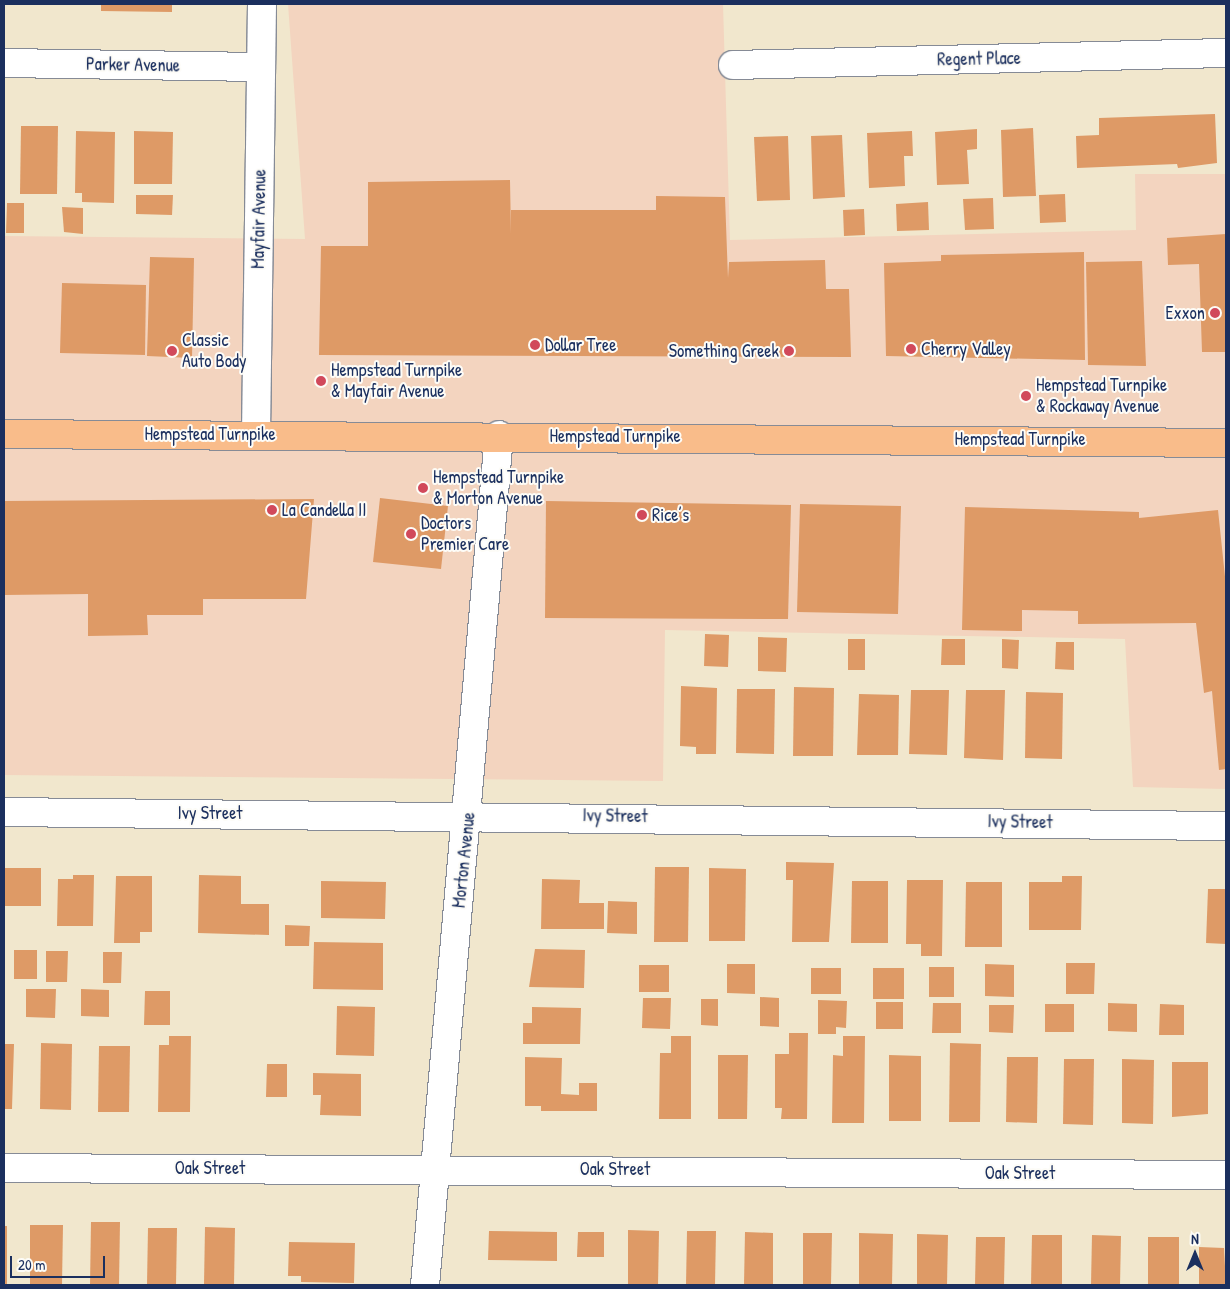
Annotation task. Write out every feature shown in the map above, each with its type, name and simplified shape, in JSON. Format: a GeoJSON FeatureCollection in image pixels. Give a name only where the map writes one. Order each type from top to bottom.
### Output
{"type":"FeatureCollection","features":[{"type":"Feature","properties":{"kind":"main road","name":"Hempstead Turnpike"},"geometry":{"type":"LineString","coordinates":[[4,434],[499,435],[1226,443]]}},
{"type":"Feature","properties":{"kind":"street","name":"Mayfair Avenue"},"geometry":{"type":"LineString","coordinates":[[256,434],[262,4]]}},
{"type":"Feature","properties":{"kind":"street","name":"Regent Place"},"geometry":{"type":"LineString","coordinates":[[733,65],[1226,53]]}},
{"type":"Feature","properties":{"kind":"street","name":"Parker Avenue"},"geometry":{"type":"LineString","coordinates":[[4,63],[262,68]]}},
{"type":"Feature","properties":{"kind":"street","name":"Morton Avenue"},"geometry":{"type":"LineString","coordinates":[[425,1285],[433,1168],[469,814],[499,435]]}},
{"type":"Feature","properties":{"kind":"street","name":"Ivy Street"},"geometry":{"type":"LineString","coordinates":[[4,812],[469,814],[1226,826]]}},
{"type":"Feature","properties":{"kind":"street","name":"Oak Street"},"geometry":{"type":"LineString","coordinates":[[4,1168],[433,1168],[1226,1175]]}},
{"type":"Feature","properties":{"kind":"shaded area"},"geometry":{"type":"Polygon","coordinates":[[[288,4],[723,4],[730,240],[1136,230],[1135,174],[1226,174],[1226,789],[1133,787],[1125,639],[665,630],[663,781],[4,775],[4,236],[305,239],[288,4]]]}},
{"type":"Feature","properties":{"kind":"building"},"geometry":{"type":"Polygon","coordinates":[[[101,4],[172,4],[172,12],[101,11],[101,4]]]}},
{"type":"Feature","properties":{"kind":"building"},"geometry":{"type":"Polygon","coordinates":[[[1215,114],[1217,163],[1178,168],[1177,164],[1077,168],[1076,136],[1099,135],[1099,118],[1215,114]]]}},
{"type":"Feature","properties":{"kind":"building"},"geometry":{"type":"Polygon","coordinates":[[[21,126],[58,126],[57,194],[20,194],[21,126]]]}},
{"type":"Feature","properties":{"kind":"building"},"geometry":{"type":"Polygon","coordinates":[[[1033,128],[1036,196],[1003,197],[1001,130],[1033,128]]]}},
{"type":"Feature","properties":{"kind":"building"},"geometry":{"type":"Polygon","coordinates":[[[977,129],[977,149],[967,150],[969,184],[937,185],[935,132],[977,129]]]}},
{"type":"Feature","properties":{"kind":"building"},"geometry":{"type":"Polygon","coordinates":[[[76,131],[115,132],[114,203],[82,202],[82,193],[75,193],[76,131]]]}},
{"type":"Feature","properties":{"kind":"building"},"geometry":{"type":"Polygon","coordinates":[[[134,131],[173,132],[172,184],[134,184],[134,131]]]}},
{"type":"Feature","properties":{"kind":"building"},"geometry":{"type":"Polygon","coordinates":[[[912,131],[913,156],[904,156],[905,186],[869,188],[867,133],[912,131]]]}},
{"type":"Feature","properties":{"kind":"building"},"geometry":{"type":"Polygon","coordinates":[[[842,135],[845,197],[813,199],[811,136],[842,135]]]}},
{"type":"Feature","properties":{"kind":"building"},"geometry":{"type":"Polygon","coordinates":[[[788,136],[790,200],[757,201],[754,137],[788,136]]]}},
{"type":"Feature","properties":{"kind":"building"},"geometry":{"type":"Polygon","coordinates":[[[510,180],[511,234],[511,210],[656,210],[656,196],[725,197],[728,278],[729,262],[825,260],[826,289],[849,289],[851,357],[319,355],[321,246],[368,246],[368,182],[510,180]]]}},
{"type":"Feature","properties":{"kind":"building"},"geometry":{"type":"Polygon","coordinates":[[[1065,194],[1066,222],[1040,223],[1039,195],[1065,194]]]}},
{"type":"Feature","properties":{"kind":"building"},"geometry":{"type":"Polygon","coordinates":[[[136,195],[173,195],[172,215],[136,214],[136,195]]]}},
{"type":"Feature","properties":{"kind":"building"},"geometry":{"type":"Polygon","coordinates":[[[993,198],[994,229],[965,230],[963,199],[993,198]]]}},
{"type":"Feature","properties":{"kind":"building"},"geometry":{"type":"Polygon","coordinates":[[[928,202],[929,230],[897,231],[896,204],[928,202]]]}},
{"type":"Feature","properties":{"kind":"building"},"geometry":{"type":"Polygon","coordinates":[[[7,203],[24,203],[24,233],[6,233],[7,203]]]}},
{"type":"Feature","properties":{"kind":"building"},"geometry":{"type":"Polygon","coordinates":[[[62,207],[83,208],[83,234],[64,232],[62,207]]]}},
{"type":"Feature","properties":{"kind":"building"},"geometry":{"type":"Polygon","coordinates":[[[864,209],[865,235],[844,236],[843,210],[864,209]]]}},
{"type":"Feature","properties":{"kind":"building"},"geometry":{"type":"Polygon","coordinates":[[[1226,234],[1226,352],[1202,352],[1199,264],[1168,265],[1167,238],[1226,234]]]}},
{"type":"Feature","properties":{"kind":"building"},"geometry":{"type":"Polygon","coordinates":[[[1084,252],[1085,360],[886,356],[884,263],[941,261],[941,255],[1084,252]]]}},
{"type":"Feature","properties":{"kind":"building"},"geometry":{"type":"Polygon","coordinates":[[[150,257],[194,258],[192,358],[147,356],[150,257]]]}},
{"type":"Feature","properties":{"kind":"building"},"geometry":{"type":"Polygon","coordinates":[[[1142,261],[1146,366],[1088,365],[1086,262],[1142,261]]]}},
{"type":"Feature","properties":{"kind":"building"},"geometry":{"type":"Polygon","coordinates":[[[62,283],[146,285],[145,355],[60,353],[62,283]]]}},
{"type":"Feature","properties":{"kind":"building","name":"Doctors Premier Care"},"geometry":{"type":"Polygon","coordinates":[[[380,498],[448,506],[441,569],[373,562],[380,498]]]}},
{"type":"Feature","properties":{"kind":"building"},"geometry":{"type":"Polygon","coordinates":[[[314,499],[306,599],[203,599],[203,615],[147,615],[148,635],[88,636],[88,594],[4,595],[4,501],[314,499]]]}},
{"type":"Feature","properties":{"kind":"building"},"geometry":{"type":"Polygon","coordinates":[[[546,501],[791,505],[788,619],[545,618],[546,501]]]}},
{"type":"Feature","properties":{"kind":"building"},"geometry":{"type":"Polygon","coordinates":[[[800,504],[901,506],[898,614],[797,612],[800,504]]]}},
{"type":"Feature","properties":{"kind":"building"},"geometry":{"type":"Polygon","coordinates":[[[965,507],[1139,512],[1139,518],[1218,510],[1226,586],[1226,769],[1219,770],[1212,691],[1204,693],[1196,623],[1078,624],[1078,611],[1022,610],[1022,631],[962,630],[965,507]]]}},
{"type":"Feature","properties":{"kind":"building"},"geometry":{"type":"Polygon","coordinates":[[[705,634],[729,635],[728,667],[704,666],[705,634]]]}},
{"type":"Feature","properties":{"kind":"building"},"geometry":{"type":"Polygon","coordinates":[[[758,637],[787,638],[786,672],[758,671],[758,637]]]}},
{"type":"Feature","properties":{"kind":"building"},"geometry":{"type":"Polygon","coordinates":[[[848,639],[865,639],[865,670],[848,670],[848,639]]]}},
{"type":"Feature","properties":{"kind":"building"},"geometry":{"type":"Polygon","coordinates":[[[942,639],[965,639],[965,665],[941,665],[942,639]]]}},
{"type":"Feature","properties":{"kind":"building"},"geometry":{"type":"Polygon","coordinates":[[[1002,639],[1019,640],[1018,669],[1002,668],[1002,639]]]}},
{"type":"Feature","properties":{"kind":"building"},"geometry":{"type":"Polygon","coordinates":[[[1056,642],[1074,642],[1074,670],[1055,669],[1056,642]]]}},
{"type":"Feature","properties":{"kind":"building"},"geometry":{"type":"Polygon","coordinates":[[[681,686],[717,688],[716,754],[696,754],[696,747],[680,746],[681,686]]]}},
{"type":"Feature","properties":{"kind":"building"},"geometry":{"type":"Polygon","coordinates":[[[794,687],[834,688],[833,756],[793,756],[794,687]]]}},
{"type":"Feature","properties":{"kind":"building"},"geometry":{"type":"Polygon","coordinates":[[[737,689],[775,689],[774,754],[736,753],[737,689]]]}},
{"type":"Feature","properties":{"kind":"building"},"geometry":{"type":"Polygon","coordinates":[[[911,690],[949,690],[947,755],[909,754],[911,690]]]}},
{"type":"Feature","properties":{"kind":"building"},"geometry":{"type":"Polygon","coordinates":[[[966,690],[1005,690],[1003,760],[964,758],[966,690]]]}},
{"type":"Feature","properties":{"kind":"building"},"geometry":{"type":"Polygon","coordinates":[[[1026,692],[1063,693],[1062,759],[1025,758],[1026,692]]]}},
{"type":"Feature","properties":{"kind":"building"},"geometry":{"type":"Polygon","coordinates":[[[859,694],[899,695],[898,755],[857,755],[859,694]]]}},
{"type":"Feature","properties":{"kind":"building"},"geometry":{"type":"Polygon","coordinates":[[[786,862],[834,863],[829,942],[792,942],[793,880],[786,880],[786,862]]]}},
{"type":"Feature","properties":{"kind":"building"},"geometry":{"type":"Polygon","coordinates":[[[655,867],[689,867],[688,942],[654,942],[655,867]]]}},
{"type":"Feature","properties":{"kind":"building"},"geometry":{"type":"Polygon","coordinates":[[[4,868],[41,868],[41,906],[4,906],[4,868]]]}},
{"type":"Feature","properties":{"kind":"building"},"geometry":{"type":"Polygon","coordinates":[[[709,868],[746,869],[745,941],[709,941],[709,868]]]}},
{"type":"Feature","properties":{"kind":"building"},"geometry":{"type":"Polygon","coordinates":[[[73,875],[94,875],[93,926],[57,926],[58,879],[73,879],[73,875]]]}},
{"type":"Feature","properties":{"kind":"building"},"geometry":{"type":"Polygon","coordinates":[[[199,875],[241,876],[241,904],[269,904],[269,935],[198,933],[199,875]]]}},
{"type":"Feature","properties":{"kind":"building"},"geometry":{"type":"Polygon","coordinates":[[[116,876],[152,876],[152,932],[140,932],[140,943],[114,943],[116,876]]]}},
{"type":"Feature","properties":{"kind":"building"},"geometry":{"type":"Polygon","coordinates":[[[1062,876],[1082,876],[1081,930],[1029,930],[1029,882],[1062,882],[1062,876]]]}},
{"type":"Feature","properties":{"kind":"building"},"geometry":{"type":"Polygon","coordinates":[[[542,879],[580,880],[579,903],[604,903],[604,929],[541,929],[542,879]]]}},
{"type":"Feature","properties":{"kind":"building"},"geometry":{"type":"Polygon","coordinates":[[[907,880],[943,880],[942,956],[921,956],[921,944],[906,944],[907,880]]]}},
{"type":"Feature","properties":{"kind":"building"},"geometry":{"type":"Polygon","coordinates":[[[321,881],[386,882],[385,919],[321,918],[321,881]]]}},
{"type":"Feature","properties":{"kind":"building"},"geometry":{"type":"Polygon","coordinates":[[[852,881],[888,881],[888,943],[851,943],[852,881]]]}},
{"type":"Feature","properties":{"kind":"building"},"geometry":{"type":"Polygon","coordinates":[[[966,882],[1002,882],[1002,947],[965,947],[966,882]]]}},
{"type":"Feature","properties":{"kind":"building"},"geometry":{"type":"Polygon","coordinates":[[[1208,889],[1226,889],[1226,944],[1206,943],[1208,889]]]}},
{"type":"Feature","properties":{"kind":"building"},"geometry":{"type":"Polygon","coordinates":[[[608,901],[637,902],[637,934],[607,933],[608,901]]]}},
{"type":"Feature","properties":{"kind":"building"},"geometry":{"type":"Polygon","coordinates":[[[285,925],[310,926],[309,946],[285,946],[285,925]]]}},
{"type":"Feature","properties":{"kind":"building"},"geometry":{"type":"Polygon","coordinates":[[[314,942],[383,943],[383,990],[313,989],[314,942]]]}},
{"type":"Feature","properties":{"kind":"building"},"geometry":{"type":"Polygon","coordinates":[[[535,949],[585,950],[584,988],[529,987],[535,949]]]}},
{"type":"Feature","properties":{"kind":"building"},"geometry":{"type":"Polygon","coordinates":[[[14,950],[37,950],[37,979],[14,979],[14,950]]]}},
{"type":"Feature","properties":{"kind":"building"},"geometry":{"type":"Polygon","coordinates":[[[46,951],[68,951],[67,982],[46,982],[46,951]]]}},
{"type":"Feature","properties":{"kind":"building"},"geometry":{"type":"Polygon","coordinates":[[[103,952],[122,952],[121,983],[103,983],[103,952]]]}},
{"type":"Feature","properties":{"kind":"building"},"geometry":{"type":"Polygon","coordinates":[[[1066,963],[1095,963],[1094,994],[1066,994],[1066,963]]]}},
{"type":"Feature","properties":{"kind":"building"},"geometry":{"type":"Polygon","coordinates":[[[727,964],[755,964],[755,994],[727,993],[727,964]]]}},
{"type":"Feature","properties":{"kind":"building"},"geometry":{"type":"Polygon","coordinates":[[[985,964],[1014,965],[1014,997],[985,996],[985,964]]]}},
{"type":"Feature","properties":{"kind":"building"},"geometry":{"type":"Polygon","coordinates":[[[639,965],[669,965],[669,992],[639,992],[639,965]]]}},
{"type":"Feature","properties":{"kind":"building"},"geometry":{"type":"Polygon","coordinates":[[[929,967],[954,967],[954,997],[929,997],[929,967]]]}},
{"type":"Feature","properties":{"kind":"building"},"geometry":{"type":"Polygon","coordinates":[[[811,968],[841,968],[841,994],[811,994],[811,968]]]}},
{"type":"Feature","properties":{"kind":"building"},"geometry":{"type":"Polygon","coordinates":[[[873,968],[904,968],[904,999],[873,999],[873,968]]]}},
{"type":"Feature","properties":{"kind":"building"},"geometry":{"type":"Polygon","coordinates":[[[26,989],[56,989],[55,1018],[26,1017],[26,989]]]}},
{"type":"Feature","properties":{"kind":"building"},"geometry":{"type":"Polygon","coordinates":[[[81,989],[109,990],[109,1017],[81,1016],[81,989]]]}},
{"type":"Feature","properties":{"kind":"building"},"geometry":{"type":"Polygon","coordinates":[[[145,991],[170,991],[170,1025],[144,1025],[145,991]]]}},
{"type":"Feature","properties":{"kind":"building"},"geometry":{"type":"Polygon","coordinates":[[[760,997],[779,998],[779,1027],[760,1026],[760,997]]]}},
{"type":"Feature","properties":{"kind":"building"},"geometry":{"type":"Polygon","coordinates":[[[643,998],[671,998],[670,1029],[642,1028],[643,998]]]}},
{"type":"Feature","properties":{"kind":"building"},"geometry":{"type":"Polygon","coordinates":[[[701,999],[718,999],[718,1026],[701,1025],[701,999]]]}},
{"type":"Feature","properties":{"kind":"building"},"geometry":{"type":"Polygon","coordinates":[[[818,1000],[847,1001],[846,1028],[836,1027],[836,1034],[818,1034],[818,1000]]]}},
{"type":"Feature","properties":{"kind":"building"},"geometry":{"type":"Polygon","coordinates":[[[876,1002],[903,1002],[903,1029],[876,1029],[876,1002]]]}},
{"type":"Feature","properties":{"kind":"building"},"geometry":{"type":"Polygon","coordinates":[[[933,1003],[961,1003],[961,1033],[932,1033],[933,1003]]]}},
{"type":"Feature","properties":{"kind":"building"},"geometry":{"type":"Polygon","coordinates":[[[1108,1003],[1137,1004],[1137,1032],[1108,1031],[1108,1003]]]}},
{"type":"Feature","properties":{"kind":"building"},"geometry":{"type":"Polygon","coordinates":[[[1045,1004],[1074,1004],[1074,1032],[1045,1032],[1045,1004]]]}},
{"type":"Feature","properties":{"kind":"building"},"geometry":{"type":"Polygon","coordinates":[[[1160,1004],[1184,1005],[1184,1035],[1159,1035],[1160,1004]]]}},
{"type":"Feature","properties":{"kind":"building"},"geometry":{"type":"Polygon","coordinates":[[[989,1005],[1014,1005],[1013,1033],[989,1032],[989,1005]]]}},
{"type":"Feature","properties":{"kind":"building"},"geometry":{"type":"Polygon","coordinates":[[[337,1006],[375,1007],[374,1056],[336,1055],[337,1006]]]}},
{"type":"Feature","properties":{"kind":"building"},"geometry":{"type":"Polygon","coordinates":[[[532,1007],[581,1008],[580,1044],[523,1044],[523,1023],[532,1023],[532,1007]]]}},
{"type":"Feature","properties":{"kind":"building"},"geometry":{"type":"Polygon","coordinates":[[[789,1033],[808,1033],[807,1119],[781,1119],[782,1108],[775,1108],[775,1054],[789,1054],[789,1033]]]}},
{"type":"Feature","properties":{"kind":"building"},"geometry":{"type":"Polygon","coordinates":[[[169,1036],[191,1036],[190,1112],[158,1112],[159,1045],[169,1045],[169,1036]]]}},
{"type":"Feature","properties":{"kind":"building"},"geometry":{"type":"Polygon","coordinates":[[[671,1036],[691,1036],[691,1119],[659,1119],[660,1053],[671,1053],[671,1036]]]}},
{"type":"Feature","properties":{"kind":"building"},"geometry":{"type":"Polygon","coordinates":[[[843,1036],[865,1036],[864,1123],[832,1123],[833,1055],[843,1056],[843,1036]]]}},
{"type":"Feature","properties":{"kind":"building"},"geometry":{"type":"Polygon","coordinates":[[[41,1043],[72,1044],[71,1110],[40,1109],[41,1043]]]}},
{"type":"Feature","properties":{"kind":"building"},"geometry":{"type":"Polygon","coordinates":[[[950,1043],[981,1044],[980,1122],[949,1122],[950,1043]]]}},
{"type":"Feature","properties":{"kind":"building"},"geometry":{"type":"Polygon","coordinates":[[[4,1044],[14,1044],[12,1109],[4,1109],[4,1044]]]}},
{"type":"Feature","properties":{"kind":"building"},"geometry":{"type":"Polygon","coordinates":[[[99,1046],[130,1046],[129,1112],[98,1112],[99,1046]]]}},
{"type":"Feature","properties":{"kind":"building"},"geometry":{"type":"Polygon","coordinates":[[[718,1055],[748,1055],[747,1119],[718,1119],[718,1055]]]}},
{"type":"Feature","properties":{"kind":"building"},"geometry":{"type":"Polygon","coordinates":[[[889,1055],[921,1056],[921,1121],[889,1121],[889,1055]]]}},
{"type":"Feature","properties":{"kind":"building"},"geometry":{"type":"Polygon","coordinates":[[[525,1057],[562,1058],[561,1094],[579,1095],[579,1083],[597,1083],[597,1111],[541,1111],[541,1106],[525,1106],[525,1057]]]}},
{"type":"Feature","properties":{"kind":"building"},"geometry":{"type":"Polygon","coordinates":[[[1007,1057],[1038,1057],[1037,1123],[1006,1122],[1007,1057]]]}},
{"type":"Feature","properties":{"kind":"building"},"geometry":{"type":"Polygon","coordinates":[[[1064,1059],[1094,1059],[1093,1125],[1063,1124],[1064,1059]]]}},
{"type":"Feature","properties":{"kind":"building"},"geometry":{"type":"Polygon","coordinates":[[[1122,1059],[1154,1060],[1153,1124],[1122,1123],[1122,1059]]]}},
{"type":"Feature","properties":{"kind":"building"},"geometry":{"type":"Polygon","coordinates":[[[1172,1062],[1208,1062],[1208,1114],[1172,1117],[1172,1062]]]}},
{"type":"Feature","properties":{"kind":"building"},"geometry":{"type":"Polygon","coordinates":[[[267,1064],[287,1064],[287,1097],[266,1097],[267,1064]]]}},
{"type":"Feature","properties":{"kind":"building"},"geometry":{"type":"Polygon","coordinates":[[[313,1073],[361,1074],[361,1116],[320,1115],[321,1095],[313,1095],[313,1073]]]}},
{"type":"Feature","properties":{"kind":"building"},"geometry":{"type":"Polygon","coordinates":[[[91,1222],[120,1222],[119,1285],[90,1285],[91,1222]]]}},
{"type":"Feature","properties":{"kind":"building"},"geometry":{"type":"Polygon","coordinates":[[[30,1225],[63,1225],[62,1285],[30,1285],[30,1225]]]}},
{"type":"Feature","properties":{"kind":"building"},"geometry":{"type":"Polygon","coordinates":[[[4,1226],[7,1226],[7,1285],[4,1285],[4,1226]]]}},
{"type":"Feature","properties":{"kind":"building"},"geometry":{"type":"Polygon","coordinates":[[[205,1227],[235,1228],[234,1285],[204,1285],[205,1227]]]}},
{"type":"Feature","properties":{"kind":"building"},"geometry":{"type":"Polygon","coordinates":[[[148,1228],[177,1228],[176,1285],[147,1285],[148,1228]]]}},
{"type":"Feature","properties":{"kind":"building"},"geometry":{"type":"Polygon","coordinates":[[[628,1230],[659,1231],[658,1285],[628,1285],[628,1230]]]}},
{"type":"Feature","properties":{"kind":"building"},"geometry":{"type":"Polygon","coordinates":[[[489,1231],[557,1232],[557,1261],[488,1260],[489,1231]]]}},
{"type":"Feature","properties":{"kind":"building"},"geometry":{"type":"Polygon","coordinates":[[[687,1231],[716,1231],[715,1285],[686,1285],[687,1231]]]}},
{"type":"Feature","properties":{"kind":"building"},"geometry":{"type":"Polygon","coordinates":[[[578,1232],[604,1232],[604,1257],[577,1257],[578,1232]]]}},
{"type":"Feature","properties":{"kind":"building"},"geometry":{"type":"Polygon","coordinates":[[[745,1232],[773,1233],[773,1285],[744,1285],[745,1232]]]}},
{"type":"Feature","properties":{"kind":"building"},"geometry":{"type":"Polygon","coordinates":[[[803,1233],[832,1233],[831,1285],[803,1285],[803,1233]]]}},
{"type":"Feature","properties":{"kind":"building"},"geometry":{"type":"Polygon","coordinates":[[[859,1233],[893,1234],[892,1285],[859,1285],[859,1233]]]}},
{"type":"Feature","properties":{"kind":"building"},"geometry":{"type":"Polygon","coordinates":[[[917,1234],[948,1235],[947,1285],[917,1285],[917,1234]]]}},
{"type":"Feature","properties":{"kind":"building"},"geometry":{"type":"Polygon","coordinates":[[[1032,1235],[1062,1235],[1062,1285],[1031,1285],[1032,1235]]]}},
{"type":"Feature","properties":{"kind":"building"},"geometry":{"type":"Polygon","coordinates":[[[1092,1235],[1121,1236],[1120,1285],[1091,1285],[1092,1235]]]}},
{"type":"Feature","properties":{"kind":"building"},"geometry":{"type":"Polygon","coordinates":[[[976,1237],[1005,1237],[1004,1285],[975,1285],[976,1237]]]}},
{"type":"Feature","properties":{"kind":"building"},"geometry":{"type":"Polygon","coordinates":[[[1148,1237],[1179,1237],[1179,1285],[1148,1285],[1148,1237]]]}},
{"type":"Feature","properties":{"kind":"building"},"geometry":{"type":"Polygon","coordinates":[[[289,1242],[355,1243],[354,1283],[301,1282],[301,1276],[288,1276],[289,1242]]]}},
{"type":"Feature","properties":{"kind":"building"},"geometry":{"type":"Polygon","coordinates":[[[1199,1247],[1224,1248],[1226,1285],[1199,1285],[1199,1247]]]}},
{"type":"Feature","properties":{"kind":"place","name":"Exxon"},"geometry":{"type":"Point","coordinates":[1215,313]}},
{"type":"Feature","properties":{"kind":"place","name":"Dollar Tree"},"geometry":{"type":"Point","coordinates":[535,345]}},
{"type":"Feature","properties":{"kind":"place","name":"Cherry Valley"},"geometry":{"type":"Point","coordinates":[911,349]}},
{"type":"Feature","properties":{"kind":"place","name":"Classic Auto Body"},"geometry":{"type":"Point","coordinates":[172,351]}},
{"type":"Feature","properties":{"kind":"place","name":"Something Greek"},"geometry":{"type":"Point","coordinates":[789,351]}},
{"type":"Feature","properties":{"kind":"place","name":"Hempstead Turnpike & Mayfair Avenue"},"geometry":{"type":"Point","coordinates":[321,381]}},
{"type":"Feature","properties":{"kind":"place","name":"Hempstead Turnpike & Rockaway Avenue"},"geometry":{"type":"Point","coordinates":[1026,396]}},
{"type":"Feature","properties":{"kind":"place","name":"Hempstead Turnpike & Morton Avenue"},"geometry":{"type":"Point","coordinates":[423,488]}},
{"type":"Feature","properties":{"kind":"place","name":"La Candella II"},"geometry":{"type":"Point","coordinates":[272,510]}},
{"type":"Feature","properties":{"kind":"place","name":"Rice’s"},"geometry":{"type":"Point","coordinates":[642,515]}},
{"type":"Feature","properties":{"kind":"place","name":"Doctors Premier Care"},"geometry":{"type":"Point","coordinates":[411,534]}}]}
